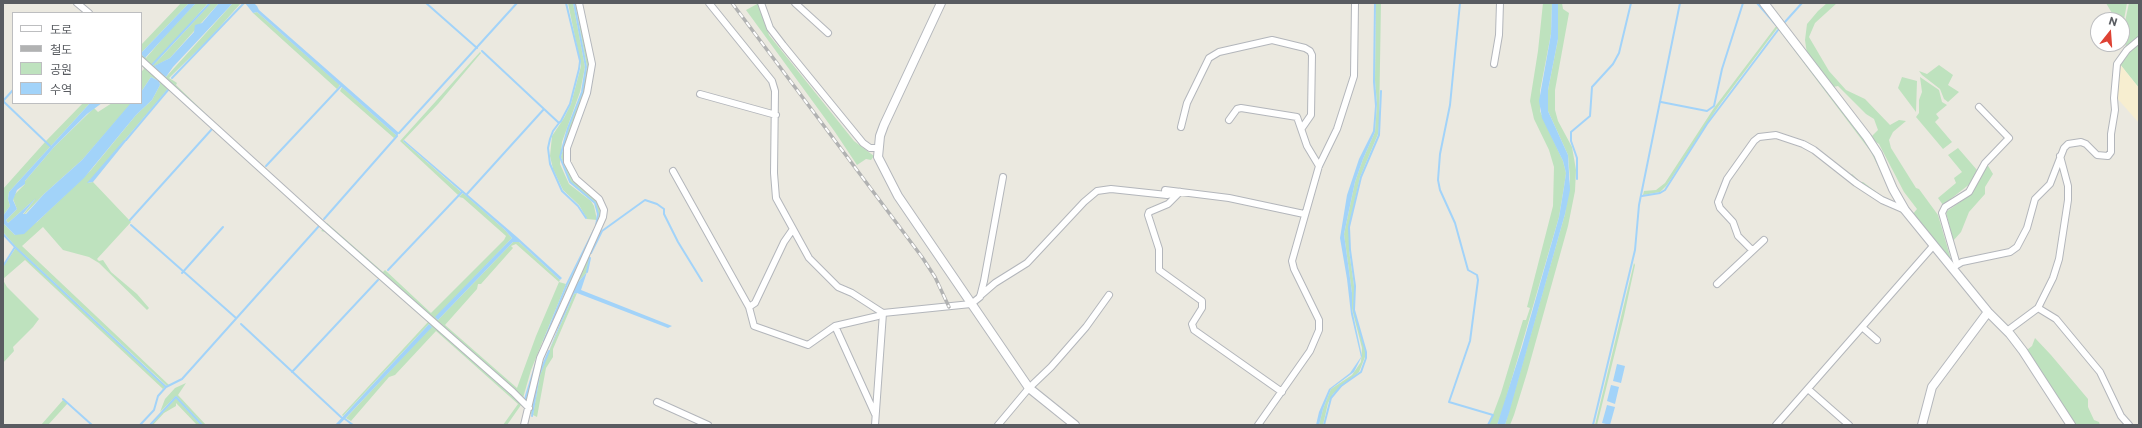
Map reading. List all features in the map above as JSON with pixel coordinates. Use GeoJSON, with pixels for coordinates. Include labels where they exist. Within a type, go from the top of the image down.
{"type":"FeatureCollection","features":[{"type":"Feature","properties":{"kind":"street"},"geometry":{"type":"LineString","coordinates":[[78,3],[88,12]]}},
{"type":"Feature","properties":{"kind":"street"},"geometry":{"type":"LineString","coordinates":[[524,425],[540,358],[603,217],[604,210],[599,199],[576,179],[567,162],[567,148],[587,93],[591,68],[590,53],[579,3]]}},
{"type":"Feature","properties":{"kind":"street"},"geometry":{"type":"LineString","coordinates":[[709,3],[772,81],[775,91],[776,115],[774,173],[776,198],[809,258],[838,287],[852,293],[883,313]]}},
{"type":"Feature","properties":{"kind":"street"},"geometry":{"type":"LineString","coordinates":[[761,3],[770,28],[782,45],[863,144],[870,148],[878,148]]}},
{"type":"Feature","properties":{"kind":"street"},"geometry":{"type":"LineString","coordinates":[[795,3],[828,33]]}},
{"type":"Feature","properties":{"kind":"street"},"geometry":{"type":"LineString","coordinates":[[941,3],[884,125],[878,148],[878,157],[898,196],[1029,388],[1075,425]]}},
{"type":"Feature","properties":{"kind":"street"},"geometry":{"type":"LineString","coordinates":[[1258,425],[1314,344],[1319,330],[1317,315],[1294,269],[1292,261],[1304,214],[1317,180],[1319,166],[1337,129],[1354,76],[1355,3]]}},
{"type":"Feature","properties":{"kind":"street"},"geometry":{"type":"LineString","coordinates":[[1494,64],[1500,3]]}},
{"type":"Feature","properties":{"kind":"street"},"geometry":{"type":"LineString","coordinates":[[1764,3],[1867,137],[1878,154],[1892,189],[1905,210],[1934,246],[1955,267],[1988,312],[2007,331],[2023,351],[2071,425]]}},
{"type":"Feature","properties":{"kind":"street"},"geometry":{"type":"LineString","coordinates":[[1181,127],[1187,103],[1209,58],[1219,52],[1272,40],[1305,48],[1310,51],[1312,55],[1311,115],[1302,128]]}},
{"type":"Feature","properties":{"kind":"street"},"geometry":{"type":"LineString","coordinates":[[1955,267],[1962,262],[2010,252],[2017,247],[2027,228],[2035,199],[2050,184],[2060,156],[2068,144],[2081,142],[2086,144],[2097,155],[2108,156],[2111,152],[2111,134],[2115,110],[2114,98],[2117,64],[2127,50],[2139,40]]}},
{"type":"Feature","properties":{"kind":"street"},"geometry":{"type":"LineString","coordinates":[[142,61],[324,226],[513,392],[528,408]]}},
{"type":"Feature","properties":{"kind":"street"},"geometry":{"type":"LineString","coordinates":[[700,94],[776,115]]}},
{"type":"Feature","properties":{"kind":"street"},"geometry":{"type":"LineString","coordinates":[[1955,267],[1942,213],[1946,207],[1969,192],[1985,163],[2009,138],[1979,107]]}},
{"type":"Feature","properties":{"kind":"street"},"geometry":{"type":"LineString","coordinates":[[1228,120],[1237,108],[1297,117],[1308,146],[1319,166]]}},
{"type":"Feature","properties":{"kind":"street"},"geometry":{"type":"LineString","coordinates":[[1752,250],[1738,236],[1733,222],[1720,208],[1718,202],[1727,179],[1754,141],[1759,137],[1776,135],[1803,144],[1814,150],[1862,187],[1882,200],[1905,210]]}},
{"type":"Feature","properties":{"kind":"street"},"geometry":{"type":"LineString","coordinates":[[2007,331],[2038,308],[2053,278],[2063,243],[2068,200],[2068,186],[2060,156]]}},
{"type":"Feature","properties":{"kind":"street"},"geometry":{"type":"LineString","coordinates":[[673,171],[749,307],[754,326],[802,344],[812,343],[825,331],[835,326],[878,316],[883,313],[971,304],[996,283],[1027,263],[1084,202],[1097,191],[1111,189],[1167,195],[1180,192]]}},
{"type":"Feature","properties":{"kind":"street"},"geometry":{"type":"LineString","coordinates":[[980,297],[1003,177]]}},
{"type":"Feature","properties":{"kind":"street"},"geometry":{"type":"LineString","coordinates":[[1166,190],[1229,198],[1304,214]]}},
{"type":"Feature","properties":{"kind":"street"},"geometry":{"type":"LineString","coordinates":[[1180,192],[1168,204],[1149,212],[1148,215],[1159,249],[1159,270],[1202,301],[1202,308],[1192,324],[1194,330],[1282,392]]}},
{"type":"Feature","properties":{"kind":"street"},"geometry":{"type":"LineString","coordinates":[[749,307],[755,303],[784,242],[793,229]]}},
{"type":"Feature","properties":{"kind":"street"},"geometry":{"type":"LineString","coordinates":[[1717,284],[1764,240]]}},
{"type":"Feature","properties":{"kind":"street"},"geometry":{"type":"LineString","coordinates":[[1776,425],[1934,246]]}},
{"type":"Feature","properties":{"kind":"street"},"geometry":{"type":"LineString","coordinates":[[998,425],[1029,388],[1051,367],[1086,327],[1109,295]]}},
{"type":"Feature","properties":{"kind":"street"},"geometry":{"type":"LineString","coordinates":[[2038,308],[2056,319],[2100,372],[2121,416],[2129,425]]}},
{"type":"Feature","properties":{"kind":"street"},"geometry":{"type":"LineString","coordinates":[[1922,425],[1932,387],[1988,312]]}},
{"type":"Feature","properties":{"kind":"street"},"geometry":{"type":"LineString","coordinates":[[875,425],[883,313]]}},
{"type":"Feature","properties":{"kind":"street"},"geometry":{"type":"LineString","coordinates":[[835,326],[876,415]]}},
{"type":"Feature","properties":{"kind":"street"},"geometry":{"type":"LineString","coordinates":[[1862,327],[1877,340]]}},
{"type":"Feature","properties":{"kind":"street"},"geometry":{"type":"LineString","coordinates":[[1808,389],[1849,425]]}},
{"type":"Feature","properties":{"kind":"street"},"geometry":{"type":"LineString","coordinates":[[657,402],[708,425]]}},
{"type":"Feature","properties":{"kind":"green space"},"geometry":{"type":"Polygon","coordinates":[[[181,3],[189,3],[142,52],[142,44],[181,3]]]}},
{"type":"Feature","properties":{"kind":"green space"},"geometry":{"type":"Polygon","coordinates":[[[196,3],[208,3],[153,66],[211,3],[219,3],[170,58],[155,66],[166,77],[233,3],[241,3],[210,38],[169,78],[177,83],[176,85],[235,142],[323,223],[142,58],[142,52],[146,58],[196,3]]]}},
{"type":"Feature","properties":{"kind":"green space"},"geometry":{"type":"Polygon","coordinates":[[[568,3],[573,3],[585,67],[580,92],[562,142],[560,164],[569,184],[591,201],[594,206],[597,220],[587,219],[579,205],[563,190],[553,169],[550,156],[552,136],[571,104],[581,66],[568,3]]]}},
{"type":"Feature","properties":{"kind":"green space"},"geometry":{"type":"Polygon","coordinates":[[[575,3],[577,3],[590,59],[589,76],[566,165],[572,179],[595,198],[600,207],[600,220],[573,279],[527,401],[525,401],[534,370],[568,284],[599,219],[595,203],[570,182],[561,157],[568,128],[582,93],[587,67],[575,3]]]}},
{"type":"Feature","properties":{"kind":"green space"},"geometry":{"type":"Polygon","coordinates":[[[759,3],[769,35],[854,141],[874,156],[871,160],[866,159],[857,165],[835,132],[746,10],[759,3]]]}},
{"type":"Feature","properties":{"kind":"green space"},"geometry":{"type":"Polygon","coordinates":[[[1376,3],[1381,3],[1378,134],[1360,177],[1349,227],[1349,250],[1354,286],[1354,310],[1366,352],[1359,372],[1333,394],[1328,403],[1323,425],[1319,425],[1323,409],[1331,389],[1352,375],[1361,362],[1362,348],[1352,309],[1352,293],[1344,234],[1355,182],[1375,132],[1377,104],[1375,80],[1376,3]]]}},
{"type":"Feature","properties":{"kind":"green space"},"geometry":{"type":"Polygon","coordinates":[[[1543,3],[1552,3],[1551,34],[1540,91],[1540,111],[1563,161],[1566,173],[1559,217],[1503,409],[1497,425],[1489,425],[1501,393],[1523,320],[1526,320],[1530,308],[1527,307],[1553,206],[1554,167],[1549,150],[1534,119],[1530,101],[1538,51],[1543,3]]]}},
{"type":"Feature","properties":{"kind":"green space"},"geometry":{"type":"Polygon","coordinates":[[[1558,3],[1562,3],[1563,9],[1569,13],[1555,90],[1555,110],[1558,121],[1572,147],[1576,170],[1575,191],[1568,226],[1527,373],[1510,425],[1505,425],[1565,214],[1570,179],[1568,155],[1548,111],[1548,90],[1558,39],[1558,3]]]}},
{"type":"Feature","properties":{"kind":"green space"},"geometry":{"type":"Polygon","coordinates":[[[1758,3],[1761,3],[1779,26],[1718,107],[1667,185],[1660,192],[1643,195],[1644,191],[1656,190],[1665,183],[1714,108],[1777,25],[1758,3]]]}},
{"type":"Feature","properties":{"kind":"green space"},"geometry":{"type":"Polygon","coordinates":[[[1827,3],[1837,3],[1815,23],[1809,37],[1829,71],[1846,90],[1865,99],[1890,125],[1899,120],[1906,121],[1893,132],[1889,140],[1891,148],[1916,188],[1919,189],[1938,215],[1952,263],[1912,215],[1917,209],[1904,192],[1879,144],[1870,138],[1878,130],[1874,119],[1866,114],[1838,86],[1833,87],[1807,54],[1805,40],[1807,24],[1827,3]]]}},
{"type":"Feature","properties":{"kind":"green space"},"geometry":{"type":"Polygon","coordinates":[[[2106,3],[2127,3],[2125,12],[2111,12],[2106,3]]]}},
{"type":"Feature","properties":{"kind":"green space"},"geometry":{"type":"Polygon","coordinates":[[[2129,3],[2139,3],[2139,37],[2130,45],[2130,12],[2127,12],[2129,3]]]}},
{"type":"Feature","properties":{"kind":"green space"},"geometry":{"type":"Polygon","coordinates":[[[257,12],[340,85],[337,89],[253,13],[257,12]]]}},
{"type":"Feature","properties":{"kind":"green space"},"geometry":{"type":"Polygon","coordinates":[[[1781,29],[1870,146],[1898,202],[1896,205],[1870,191],[1851,175],[1852,174],[1860,182],[1863,182],[1887,200],[1896,203],[1871,152],[1779,30],[1781,29]]]}},
{"type":"Feature","properties":{"kind":"green space"},"geometry":{"type":"Polygon","coordinates":[[[2139,43],[2139,88],[2119,63],[2122,57],[2130,52],[2139,43]]]}},
{"type":"Feature","properties":{"kind":"green space"},"geometry":{"type":"Polygon","coordinates":[[[480,52],[481,53],[438,104],[403,141],[461,192],[458,195],[400,141],[480,52]]]}},
{"type":"Feature","properties":{"kind":"green space"},"geometry":{"type":"Polygon","coordinates":[[[142,63],[321,226],[320,227],[168,89],[88,183],[93,182],[131,222],[97,259],[99,261],[103,260],[111,272],[137,294],[149,308],[147,310],[99,263],[89,257],[63,250],[43,227],[22,246],[169,385],[167,386],[16,247],[3,232],[3,223],[15,235],[37,222],[91,170],[136,115],[152,100],[160,85],[159,81],[151,77],[142,90],[142,71],[144,69],[142,63]]]}},
{"type":"Feature","properties":{"kind":"green space"},"geometry":{"type":"Polygon","coordinates":[[[1939,65],[1953,75],[1948,85],[1959,92],[1948,102],[1944,99],[1940,89],[1919,71],[1927,74],[1939,65]]]}},
{"type":"Feature","properties":{"kind":"green space"},"geometry":{"type":"Polygon","coordinates":[[[1902,77],[1917,81],[1916,112],[1898,88],[1902,77]]]}},
{"type":"Feature","properties":{"kind":"green space"},"geometry":{"type":"Polygon","coordinates":[[[1920,77],[1939,90],[1942,102],[1947,105],[1936,114],[1939,118],[1935,122],[1952,142],[1943,149],[1916,117],[1919,113],[1919,100],[1922,92],[1920,77]]]}},
{"type":"Feature","properties":{"kind":"green space"},"geometry":{"type":"Polygon","coordinates":[[[342,87],[397,136],[394,138],[340,91],[342,87]]]}},
{"type":"Feature","properties":{"kind":"green space"},"geometry":{"type":"Polygon","coordinates":[[[82,104],[89,104],[9,192],[8,199],[10,206],[3,216],[3,189],[45,142],[82,104]]]}},
{"type":"Feature","properties":{"kind":"green space"},"geometry":{"type":"Polygon","coordinates":[[[110,104],[131,104],[82,160],[44,194],[25,214],[23,215],[35,199],[8,223],[6,220],[17,209],[13,199],[15,194],[25,184],[25,181],[54,147],[94,108],[98,112],[110,104]]]}},
{"type":"Feature","properties":{"kind":"green space"},"geometry":{"type":"Polygon","coordinates":[[[1958,148],[1977,170],[1971,183],[1943,205],[1938,198],[1956,183],[1954,178],[1962,172],[1948,155],[1958,148]]]}},
{"type":"Feature","properties":{"kind":"green space"},"geometry":{"type":"Polygon","coordinates":[[[1987,164],[1993,174],[1985,187],[1985,194],[1969,212],[1961,232],[1953,241],[1946,212],[1970,195],[1987,164]]]}},
{"type":"Feature","properties":{"kind":"green space"},"geometry":{"type":"Polygon","coordinates":[[[463,193],[512,238],[436,317],[438,320],[513,242],[519,242],[560,280],[559,282],[566,284],[531,370],[523,398],[525,401],[326,225],[327,223],[383,272],[385,270],[431,313],[504,240],[506,236],[463,198],[459,197],[463,193]],[[516,244],[511,246],[513,248],[481,284],[478,284],[477,289],[445,325],[517,388],[536,336],[559,282],[516,244]]]}},
{"type":"Feature","properties":{"kind":"green space"},"geometry":{"type":"Polygon","coordinates":[[[324,228],[524,405],[521,405],[507,425],[503,425],[518,404],[436,331],[395,375],[389,377],[351,421],[346,418],[431,327],[429,324],[343,416],[342,415],[428,322],[325,232],[321,231],[324,228]]]}},
{"type":"Feature","properties":{"kind":"green space"},"geometry":{"type":"Polygon","coordinates":[[[15,249],[17,249],[165,387],[163,389],[25,260],[3,279],[3,267],[15,249]]]}},
{"type":"Feature","properties":{"kind":"green space"},"geometry":{"type":"Polygon","coordinates":[[[588,254],[590,256],[587,272],[574,287],[543,360],[538,376],[532,414],[529,413],[537,370],[588,254]]]}},
{"type":"Feature","properties":{"kind":"green space"},"geometry":{"type":"Polygon","coordinates":[[[1634,263],[1635,265],[1624,316],[1597,425],[1595,425],[1634,263]]]}},
{"type":"Feature","properties":{"kind":"green space"},"geometry":{"type":"Polygon","coordinates":[[[3,280],[7,287],[39,319],[13,347],[14,351],[3,363],[3,280]]]}},
{"type":"Feature","properties":{"kind":"green space"},"geometry":{"type":"Polygon","coordinates":[[[577,293],[553,349],[553,357],[546,368],[537,417],[533,415],[540,375],[574,294],[577,293]]]}},
{"type":"Feature","properties":{"kind":"green space"},"geometry":{"type":"Polygon","coordinates":[[[2013,330],[2027,350],[2032,346],[2035,338],[2051,355],[2088,399],[2088,407],[2094,420],[2099,422],[2100,425],[2073,425],[2013,330]]]}},
{"type":"Feature","properties":{"kind":"green space"},"geometry":{"type":"Polygon","coordinates":[[[186,383],[178,395],[206,425],[203,425],[176,396],[160,412],[165,399],[175,388],[186,383]]]}},
{"type":"Feature","properties":{"kind":"green space"},"geometry":{"type":"Polygon","coordinates":[[[176,398],[201,425],[197,425],[176,403],[176,406],[164,413],[153,425],[151,425],[176,398]]]}},
{"type":"Feature","properties":{"kind":"green space"},"geometry":{"type":"Polygon","coordinates":[[[63,400],[68,403],[48,425],[41,425],[63,400]]]}},
{"type":"Feature","properties":{"kind":"sand"},"geometry":{"type":"Polygon","coordinates":[[[2119,63],[2139,88],[2139,123],[2116,97],[2119,63]]]}},
{"type":"Feature","properties":{"kind":"water"},"geometry":{"type":"Polygon","coordinates":[[[189,3],[196,3],[145,58],[142,55],[142,52],[189,3]]]}},
{"type":"Feature","properties":{"kind":"water"},"geometry":{"type":"Polygon","coordinates":[[[219,3],[233,3],[173,67],[166,77],[159,72],[154,66],[170,58],[194,32],[195,25],[202,23],[219,3]]]}},
{"type":"Feature","properties":{"kind":"water"},"geometry":{"type":"Polygon","coordinates":[[[245,3],[254,3],[259,10],[399,133],[397,136],[257,12],[253,13],[245,3]]]}},
{"type":"Feature","properties":{"kind":"water"},"geometry":{"type":"Polygon","coordinates":[[[1374,3],[1376,3],[1375,80],[1377,104],[1375,132],[1355,182],[1344,234],[1352,293],[1352,309],[1362,356],[1354,372],[1331,389],[1323,409],[1319,425],[1316,425],[1319,412],[1329,389],[1350,373],[1361,357],[1351,314],[1340,238],[1347,195],[1359,159],[1373,131],[1375,106],[1373,82],[1374,3]]]}},
{"type":"Feature","properties":{"kind":"water"},"geometry":{"type":"Polygon","coordinates":[[[1552,3],[1558,3],[1558,39],[1548,90],[1548,111],[1568,155],[1570,190],[1565,214],[1509,413],[1505,425],[1497,425],[1522,347],[1559,217],[1566,173],[1563,161],[1542,118],[1539,101],[1551,34],[1552,3]]]}},
{"type":"Feature","properties":{"kind":"water"},"geometry":{"type":"Polygon","coordinates":[[[151,77],[159,81],[160,85],[152,100],[136,115],[84,178],[24,234],[15,235],[3,223],[3,216],[10,206],[8,199],[9,192],[89,104],[101,104],[87,114],[54,147],[25,181],[25,184],[17,190],[13,200],[17,209],[6,220],[8,223],[36,198],[23,214],[26,214],[44,194],[82,160],[130,104],[142,104],[142,90],[151,77]]]}},
{"type":"Feature","properties":{"kind":"water"},"geometry":{"type":"Polygon","coordinates":[[[124,140],[127,140],[93,182],[87,183],[124,140]]]}},
{"type":"Feature","properties":{"kind":"water"},"geometry":{"type":"Polygon","coordinates":[[[404,140],[517,237],[562,278],[560,280],[519,242],[513,242],[438,320],[435,317],[512,238],[505,230],[403,141],[404,140]]]}},
{"type":"Feature","properties":{"kind":"water"},"geometry":{"type":"Polygon","coordinates":[[[587,272],[581,290],[672,326],[668,328],[577,293],[574,294],[549,351],[574,287],[587,272]]]}},
{"type":"Feature","properties":{"kind":"water"},"geometry":{"type":"Polygon","coordinates":[[[429,324],[432,327],[339,425],[335,425],[429,324]]]}},
{"type":"Feature","properties":{"kind":"water"},"geometry":{"type":"Polygon","coordinates":[[[1617,364],[1625,366],[1621,383],[1613,381],[1617,364]]]}},
{"type":"Feature","properties":{"kind":"water"},"geometry":{"type":"Polygon","coordinates":[[[1611,385],[1619,387],[1615,404],[1607,401],[1611,385]]]}},
{"type":"Feature","properties":{"kind":"water"},"geometry":{"type":"Polygon","coordinates":[[[1607,405],[1615,407],[1610,425],[1602,423],[1607,405]]]}},
{"type":"Feature","properties":{"kind":"waterway"},"geometry":{"type":"LineString","coordinates":[[152,65],[210,3]]}},
{"type":"Feature","properties":{"kind":"waterway"},"geometry":{"type":"LineString","coordinates":[[172,78],[244,3]]}},
{"type":"Feature","properties":{"kind":"waterway"},"geometry":{"type":"LineString","coordinates":[[426,3],[477,48]]}},
{"type":"Feature","properties":{"kind":"waterway"},"geometry":{"type":"LineString","coordinates":[[399,133],[517,3]]}},
{"type":"Feature","properties":{"kind":"waterway"},"geometry":{"type":"LineString","coordinates":[[544,109],[559,123],[561,121],[570,104],[579,69],[580,61],[566,3]]}},
{"type":"Feature","properties":{"kind":"waterway"},"geometry":{"type":"LineString","coordinates":[[574,3],[586,67],[582,92],[568,128],[560,157],[570,182],[595,203],[598,214],[596,226]]}},
{"type":"Feature","properties":{"kind":"waterway"},"geometry":{"type":"LineString","coordinates":[[1460,3],[1450,105],[1440,154],[1438,180],[1440,190],[1455,223],[1468,270],[1477,275],[1478,280],[1470,341],[1449,402],[1493,415],[1488,425]]}},
{"type":"Feature","properties":{"kind":"waterway"},"geometry":{"type":"LineString","coordinates":[[1577,179],[1577,158],[1571,141],[1571,132],[1590,116],[1592,87],[1613,64],[1619,53],[1631,3]]}},
{"type":"Feature","properties":{"kind":"waterway"},"geometry":{"type":"LineString","coordinates":[[1593,425],[1635,250],[1639,205],[1680,3]]}},
{"type":"Feature","properties":{"kind":"waterway"},"geometry":{"type":"LineString","coordinates":[[1661,102],[1707,111],[1714,106],[1722,69],[1743,3]]}},
{"type":"Feature","properties":{"kind":"waterway"},"geometry":{"type":"LineString","coordinates":[[1757,3],[1777,26]]}},
{"type":"Feature","properties":{"kind":"waterway"},"geometry":{"type":"LineString","coordinates":[[1784,23],[1802,3]]}},
{"type":"Feature","properties":{"kind":"waterway"},"geometry":{"type":"LineString","coordinates":[[1642,196],[1660,193],[1665,190],[1707,124],[1778,30]]}},
{"type":"Feature","properties":{"kind":"waterway"},"geometry":{"type":"LineString","coordinates":[[467,194],[544,109],[482,51]]}},
{"type":"Feature","properties":{"kind":"waterway"},"geometry":{"type":"LineString","coordinates":[[266,166],[341,86]]}},
{"type":"Feature","properties":{"kind":"waterway"},"geometry":{"type":"LineString","coordinates":[[126,140],[168,90]]}},
{"type":"Feature","properties":{"kind":"waterway"},"geometry":{"type":"LineString","coordinates":[[3,101],[12,91]]}},
{"type":"Feature","properties":{"kind":"waterway"},"geometry":{"type":"LineString","coordinates":[[1324,425],[1331,398],[1341,386],[1361,372],[1366,358],[1366,352],[1354,310],[1355,286],[1350,250],[1349,227],[1361,177],[1379,135],[1381,91]]}},
{"type":"Feature","properties":{"kind":"waterway"},"geometry":{"type":"LineString","coordinates":[[3,101],[50,146]]}},
{"type":"Feature","properties":{"kind":"waterway"},"geometry":{"type":"LineString","coordinates":[[559,123],[553,131],[548,148],[550,164],[562,191],[578,206],[586,218]]}},
{"type":"Feature","properties":{"kind":"waterway"},"geometry":{"type":"LineString","coordinates":[[130,220],[212,129]]}},
{"type":"Feature","properties":{"kind":"waterway"},"geometry":{"type":"LineString","coordinates":[[324,219],[397,136]]}},
{"type":"Feature","properties":{"kind":"waterway"},"geometry":{"type":"LineString","coordinates":[[388,270],[462,192]]}},
{"type":"Feature","properties":{"kind":"waterway"},"geometry":{"type":"LineString","coordinates":[[591,253],[602,231],[645,200],[657,204],[664,209],[664,214],[678,242],[702,281]]}},
{"type":"Feature","properties":{"kind":"waterway"},"geometry":{"type":"LineString","coordinates":[[131,225],[236,318]]}},
{"type":"Feature","properties":{"kind":"waterway"},"geometry":{"type":"LineString","coordinates":[[166,387],[182,379],[319,226]]}},
{"type":"Feature","properties":{"kind":"waterway"},"geometry":{"type":"LineString","coordinates":[[182,273],[223,227]]}},
{"type":"Feature","properties":{"kind":"waterway"},"geometry":{"type":"LineString","coordinates":[[544,341],[567,284],[594,230]]}},
{"type":"Feature","properties":{"kind":"waterway"},"geometry":{"type":"LineString","coordinates":[[3,234],[15,247],[3,266]]}},
{"type":"Feature","properties":{"kind":"waterway"},"geometry":{"type":"LineString","coordinates":[[15,247],[166,387],[158,396],[154,410],[140,425]]}},
{"type":"Feature","properties":{"kind":"waterway"},"geometry":{"type":"LineString","coordinates":[[587,272],[590,258]]}},
{"type":"Feature","properties":{"kind":"waterway"},"geometry":{"type":"LineString","coordinates":[[292,372],[378,280]]}},
{"type":"Feature","properties":{"kind":"waterway"},"geometry":{"type":"LineString","coordinates":[[241,324],[342,418]]}},
{"type":"Feature","properties":{"kind":"waterway"},"geometry":{"type":"LineString","coordinates":[[532,416],[539,375],[549,351]]}},
{"type":"Feature","properties":{"kind":"waterway"},"geometry":{"type":"LineString","coordinates":[[525,399],[537,360]]}},
{"type":"Feature","properties":{"kind":"waterway"},"geometry":{"type":"LineString","coordinates":[[150,425],[176,397],[202,425]]}},
{"type":"Feature","properties":{"kind":"waterway"},"geometry":{"type":"LineString","coordinates":[[63,399],[92,425]]}},
{"type":"Feature","properties":{"kind":"waterway"},"geometry":{"type":"LineString","coordinates":[[345,419],[353,425]]}},
{"type":"Feature","properties":{"kind":"railway"},"geometry":{"type":"LineString","coordinates":[[732,3],[922,257],[935,277],[949,307]]}}]}
